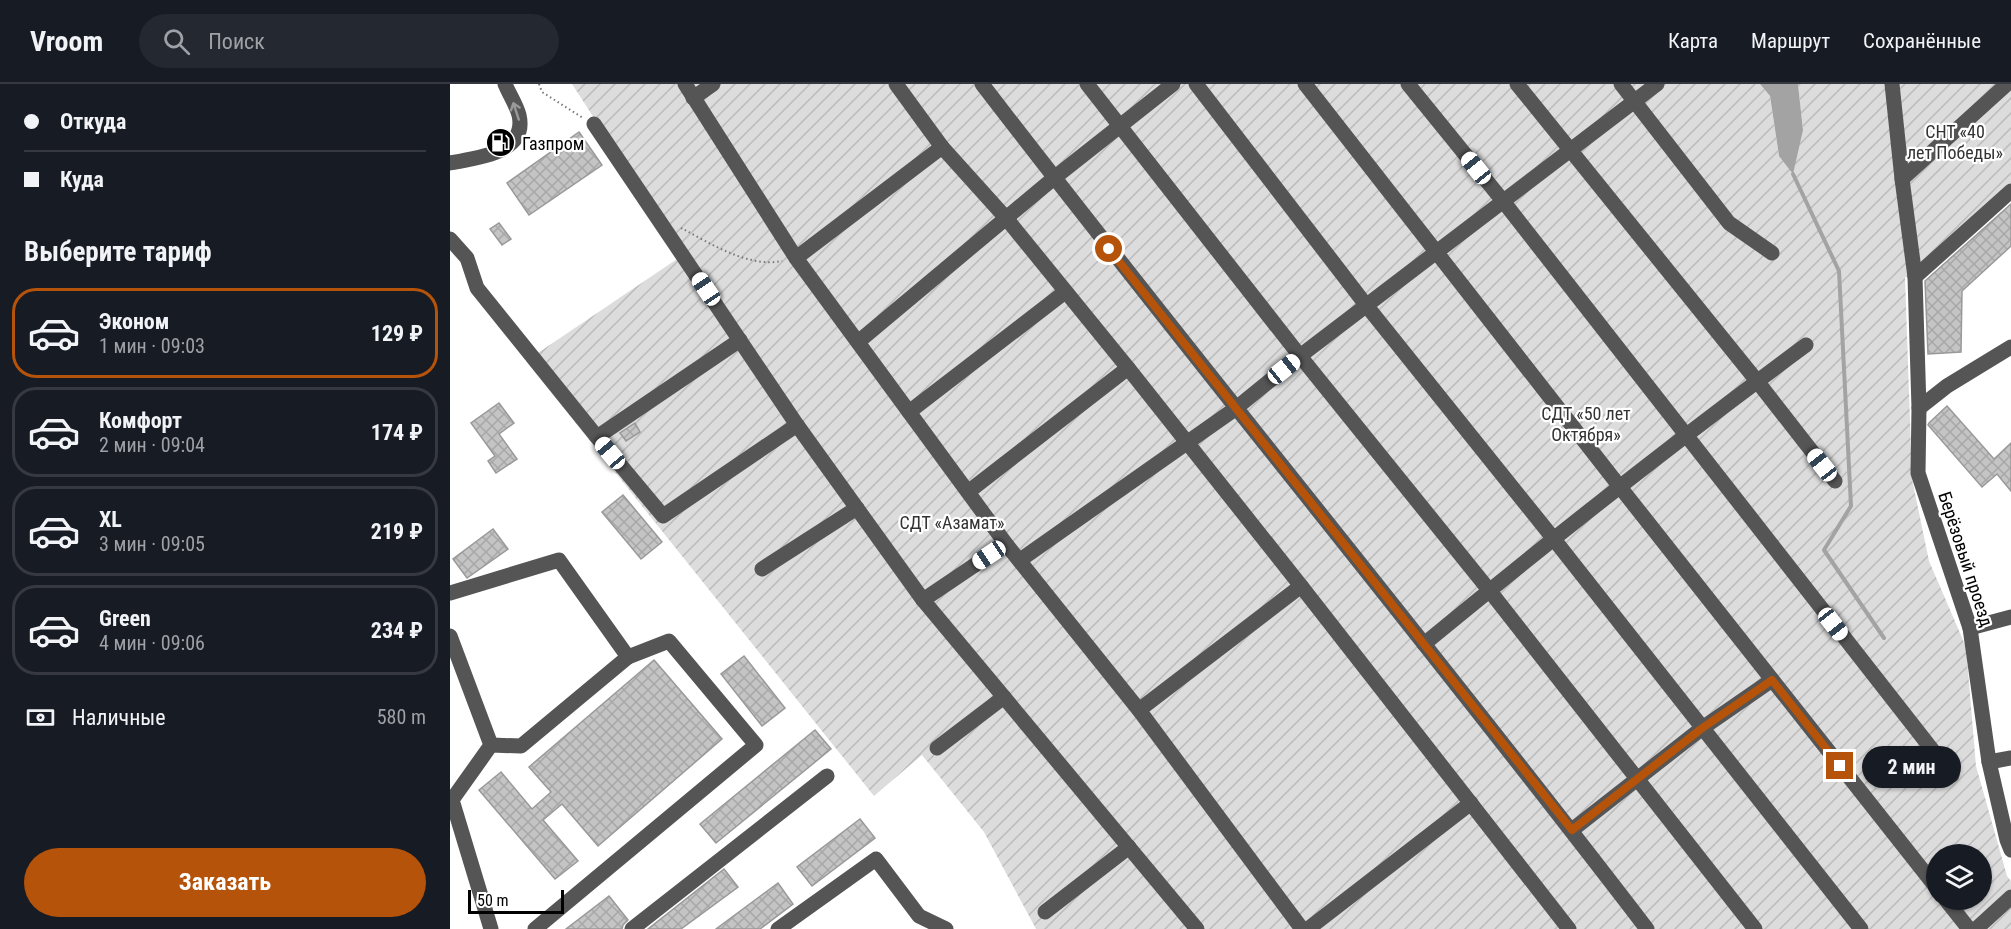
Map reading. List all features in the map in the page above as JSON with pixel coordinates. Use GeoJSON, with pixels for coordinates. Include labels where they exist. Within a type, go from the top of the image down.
{"type":"FeatureCollection","features":[{"type":"Feature","properties":{"kind":"street"},"geometry":{"type":"LineString","coordinates":[[450,163],[491,156],[508,146],[519,131],[519,115],[505,84]]}},
{"type":"Feature","properties":{"kind":"street"},"geometry":{"type":"LineString","coordinates":[[685,84],[796,258],[1006,544],[1138,710],[1302,929]]}},
{"type":"Feature","properties":{"kind":"street"},"geometry":{"type":"LineString","coordinates":[[693,98],[713,84]]}},
{"type":"Feature","properties":{"kind":"street"},"geometry":{"type":"LineString","coordinates":[[896,84],[942,147],[1006,219],[1128,368],[1569,929]]}},
{"type":"Feature","properties":{"kind":"street"},"geometry":{"type":"LineString","coordinates":[[981,84],[1235,409],[1572,830],[1647,929]]}},
{"type":"Feature","properties":{"kind":"street"},"geometry":{"type":"LineString","coordinates":[[1087,84],[1755,929]]}},
{"type":"Feature","properties":{"kind":"street"},"geometry":{"type":"LineString","coordinates":[[858,342],[1053,178],[1173,84]]}},
{"type":"Feature","properties":{"kind":"street"},"geometry":{"type":"LineString","coordinates":[[1196,84],[1366,305],[1553,538],[1860,929]]}},
{"type":"Feature","properties":{"kind":"street"},"geometry":{"type":"LineString","coordinates":[[1305,84],[1926,875]]}},
{"type":"Feature","properties":{"kind":"street"},"geometry":{"type":"LineString","coordinates":[[1408,84],[1503,201],[1952,775]]}},
{"type":"Feature","properties":{"kind":"street"},"geometry":{"type":"LineString","coordinates":[[1517,84],[1758,381],[1836,481]]}},
{"type":"Feature","properties":{"kind":"street"},"geometry":{"type":"LineString","coordinates":[[1621,84],[1729,223],[1772,253]]}},
{"type":"Feature","properties":{"kind":"street"},"geometry":{"type":"LineString","coordinates":[[1020,560],[1235,409],[1366,305],[1657,84]]}},
{"type":"Feature","properties":{"kind":"street","name":"Берёзовый проезд"},"geometry":{"type":"LineString","coordinates":[[1892,84],[1915,277],[1919,408],[1918,473],[1970,628],[1989,762],[2011,850]]}},
{"type":"Feature","properties":{"kind":"street"},"geometry":{"type":"LineString","coordinates":[[1902,179],[2007,84]]}},
{"type":"Feature","properties":{"kind":"street"},"geometry":{"type":"LineString","coordinates":[[594,124],[797,425],[923,600],[1197,929]]}},
{"type":"Feature","properties":{"kind":"street"},"geometry":{"type":"LineString","coordinates":[[796,258],[942,147]]}},
{"type":"Feature","properties":{"kind":"street"},"geometry":{"type":"LineString","coordinates":[[1915,277],[2011,191]]}},
{"type":"Feature","properties":{"kind":"street"},"geometry":{"type":"LineString","coordinates":[[450,239],[467,258],[477,288],[663,516],[797,425]]}},
{"type":"Feature","properties":{"kind":"street"},"geometry":{"type":"LineString","coordinates":[[909,412],[1065,292]]}},
{"type":"Feature","properties":{"kind":"street"},"geometry":{"type":"LineString","coordinates":[[597,437],[740,340]]}},
{"type":"Feature","properties":{"kind":"street"},"geometry":{"type":"LineString","coordinates":[[1425,644],[1553,538],[1685,435],[1806,345]]}},
{"type":"Feature","properties":{"kind":"street"},"geometry":{"type":"LineString","coordinates":[[1919,408],[1947,387],[2011,347]]}},
{"type":"Feature","properties":{"kind":"street"},"geometry":{"type":"LineString","coordinates":[[968,492],[1128,368]]}},
{"type":"Feature","properties":{"kind":"street"},"geometry":{"type":"LineString","coordinates":[[762,569],[857,508]]}},
{"type":"Feature","properties":{"kind":"street"},"geometry":{"type":"LineString","coordinates":[[923,600],[1006,544]]}},
{"type":"Feature","properties":{"kind":"street"},"geometry":{"type":"LineString","coordinates":[[450,593],[559,560],[628,657]]}},
{"type":"Feature","properties":{"kind":"street"},"geometry":{"type":"LineString","coordinates":[[1138,710],[1301,586]]}},
{"type":"Feature","properties":{"kind":"street"},"geometry":{"type":"LineString","coordinates":[[1970,628],[2011,617]]}},
{"type":"Feature","properties":{"kind":"street"},"geometry":{"type":"LineString","coordinates":[[450,636],[491,745]]}},
{"type":"Feature","properties":{"kind":"street"},"geometry":{"type":"LineString","coordinates":[[491,745],[520,746],[628,657],[669,641],[756,746],[535,929]]}},
{"type":"Feature","properties":{"kind":"street"},"geometry":{"type":"LineString","coordinates":[[1572,830],[1701,729],[1772,680]]}},
{"type":"Feature","properties":{"kind":"street"},"geometry":{"type":"LineString","coordinates":[[937,748],[1004,697]]}},
{"type":"Feature","properties":{"kind":"street"},"geometry":{"type":"LineString","coordinates":[[491,745],[452,800],[491,929]]}},
{"type":"Feature","properties":{"kind":"street"},"geometry":{"type":"LineString","coordinates":[[1989,762],[2011,758]]}},
{"type":"Feature","properties":{"kind":"street"},"geometry":{"type":"LineString","coordinates":[[633,929],[827,776]]}},
{"type":"Feature","properties":{"kind":"street"},"geometry":{"type":"LineString","coordinates":[[1308,929],[1471,803]]}},
{"type":"Feature","properties":{"kind":"street"},"geometry":{"type":"LineString","coordinates":[[1045,912],[1129,847]]}},
{"type":"Feature","properties":{"kind":"street"},"geometry":{"type":"LineString","coordinates":[[778,929],[876,859],[919,916],[946,929]]}},
{"type":"Feature","properties":{"kind":"street"},"geometry":{"type":"LineString","coordinates":[[1976,929],[2011,897]]}},
{"type":"Feature","properties":{"kind":"street"},"geometry":{"type":"LineString","coordinates":[[1954,910],[1969,929]]}},
{"type":"Feature","properties":{"kind":"path"},"geometry":{"type":"LineString","coordinates":[[539,84],[542,92],[594,124]]}},
{"type":"Feature","properties":{"kind":"path"},"geometry":{"type":"LineString","coordinates":[[678,227],[741,258],[775,262],[796,258]]}},
{"type":"Feature","properties":{"kind":"green space"},"geometry":{"type":"Polygon","coordinates":[[[572,84],[1760,84],[1770,96],[1779,156],[1803,130],[1798,84],[2011,84],[2011,198],[1923,276],[1905,277],[1912,479],[1929,561],[1966,647],[1976,766],[2007,876],[2011,881],[2011,929],[1036,929],[984,832],[922,755],[874,796],[526,361],[683,255],[572,84]]]}},
{"type":"Feature","properties":{"kind":"shaded area"},"geometry":{"type":"Polygon","coordinates":[[[1760,84],[1798,84],[1803,130],[1793,174],[1779,156],[1770,96],[1760,84]]]}},
{"type":"Feature","properties":{"kind":"building"},"geometry":{"type":"Polygon","coordinates":[[[579,132],[602,165],[529,215],[507,183],[579,132]]]}},
{"type":"Feature","properties":{"kind":"building"},"geometry":{"type":"Polygon","coordinates":[[[2011,204],[2011,246],[1962,291],[1961,352],[1928,354],[1925,281],[2011,204]]]}},
{"type":"Feature","properties":{"kind":"building"},"geometry":{"type":"Polygon","coordinates":[[[499,223],[511,239],[502,245],[490,229],[499,223]]]}},
{"type":"Feature","properties":{"kind":"building"},"geometry":{"type":"Polygon","coordinates":[[[499,403],[514,423],[499,434],[517,459],[496,473],[488,461],[495,456],[471,423],[499,403]]]}},
{"type":"Feature","properties":{"kind":"building"},"geometry":{"type":"Polygon","coordinates":[[[1947,406],[1994,459],[2011,443],[2011,491],[1997,474],[1982,487],[1928,425],[1947,406]]]}},
{"type":"Feature","properties":{"kind":"building"},"geometry":{"type":"Polygon","coordinates":[[[635,423],[640,432],[626,441],[620,433],[635,423]]]}},
{"type":"Feature","properties":{"kind":"building"},"geometry":{"type":"Polygon","coordinates":[[[623,495],[662,542],[641,559],[602,512],[623,495]]]}},
{"type":"Feature","properties":{"kind":"building"},"geometry":{"type":"Polygon","coordinates":[[[493,529],[508,549],[467,578],[453,559],[493,529]]]}},
{"type":"Feature","properties":{"kind":"building"},"geometry":{"type":"Polygon","coordinates":[[[744,656],[785,708],[762,726],[721,674],[744,656]]]}},
{"type":"Feature","properties":{"kind":"building"},"geometry":{"type":"Polygon","coordinates":[[[654,660],[722,739],[598,846],[562,804],[543,820],[578,861],[555,879],[479,790],[501,772],[532,809],[551,792],[529,767],[654,660]]]}},
{"type":"Feature","properties":{"kind":"building"},"geometry":{"type":"Polygon","coordinates":[[[815,730],[831,749],[716,843],[700,824],[815,730]]]}},
{"type":"Feature","properties":{"kind":"building"},"geometry":{"type":"Polygon","coordinates":[[[860,819],[875,838],[812,886],[797,867],[860,819]]]}},
{"type":"Feature","properties":{"kind":"building"},"geometry":{"type":"Polygon","coordinates":[[[724,869],[738,887],[681,929],[648,929],[724,869]]]}},
{"type":"Feature","properties":{"kind":"building"},"geometry":{"type":"Polygon","coordinates":[[[778,883],[793,904],[760,929],[716,929],[778,883]]]}},
{"type":"Feature","properties":{"kind":"building"},"geometry":{"type":"Polygon","coordinates":[[[609,896],[628,920],[622,929],[566,929],[609,896]]]}},
{"type":"Feature","properties":{"kind":"waterway"},"geometry":{"type":"LineString","coordinates":[[1793,174],[1839,271],[1851,506],[1824,550],[1884,638]]}},
{"type":"Feature","properties":{"kind":"place","name":"Газпром"},"geometry":{"type":"Point","coordinates":[501,143]}},
{"type":"Feature","properties":{"kind":"route"},"geometry":{"type":"LineString","coordinates":[[1109,249],[1572,830],[1701,729],[1772,680],[1840,766]]}},
{"type":"Feature","properties":{"kind":"park label","name":"СНТ «40 лет Победы»"},"geometry":{"type":"Point","coordinates":[1955,141]}},
{"type":"Feature","properties":{"kind":"park label","name":"СДТ «50 лет Октября»"},"geometry":{"type":"Point","coordinates":[1586,423]}},
{"type":"Feature","properties":{"kind":"park label","name":"СДТ «Азамат»"},"geometry":{"type":"Point","coordinates":[952,522]}}]}
